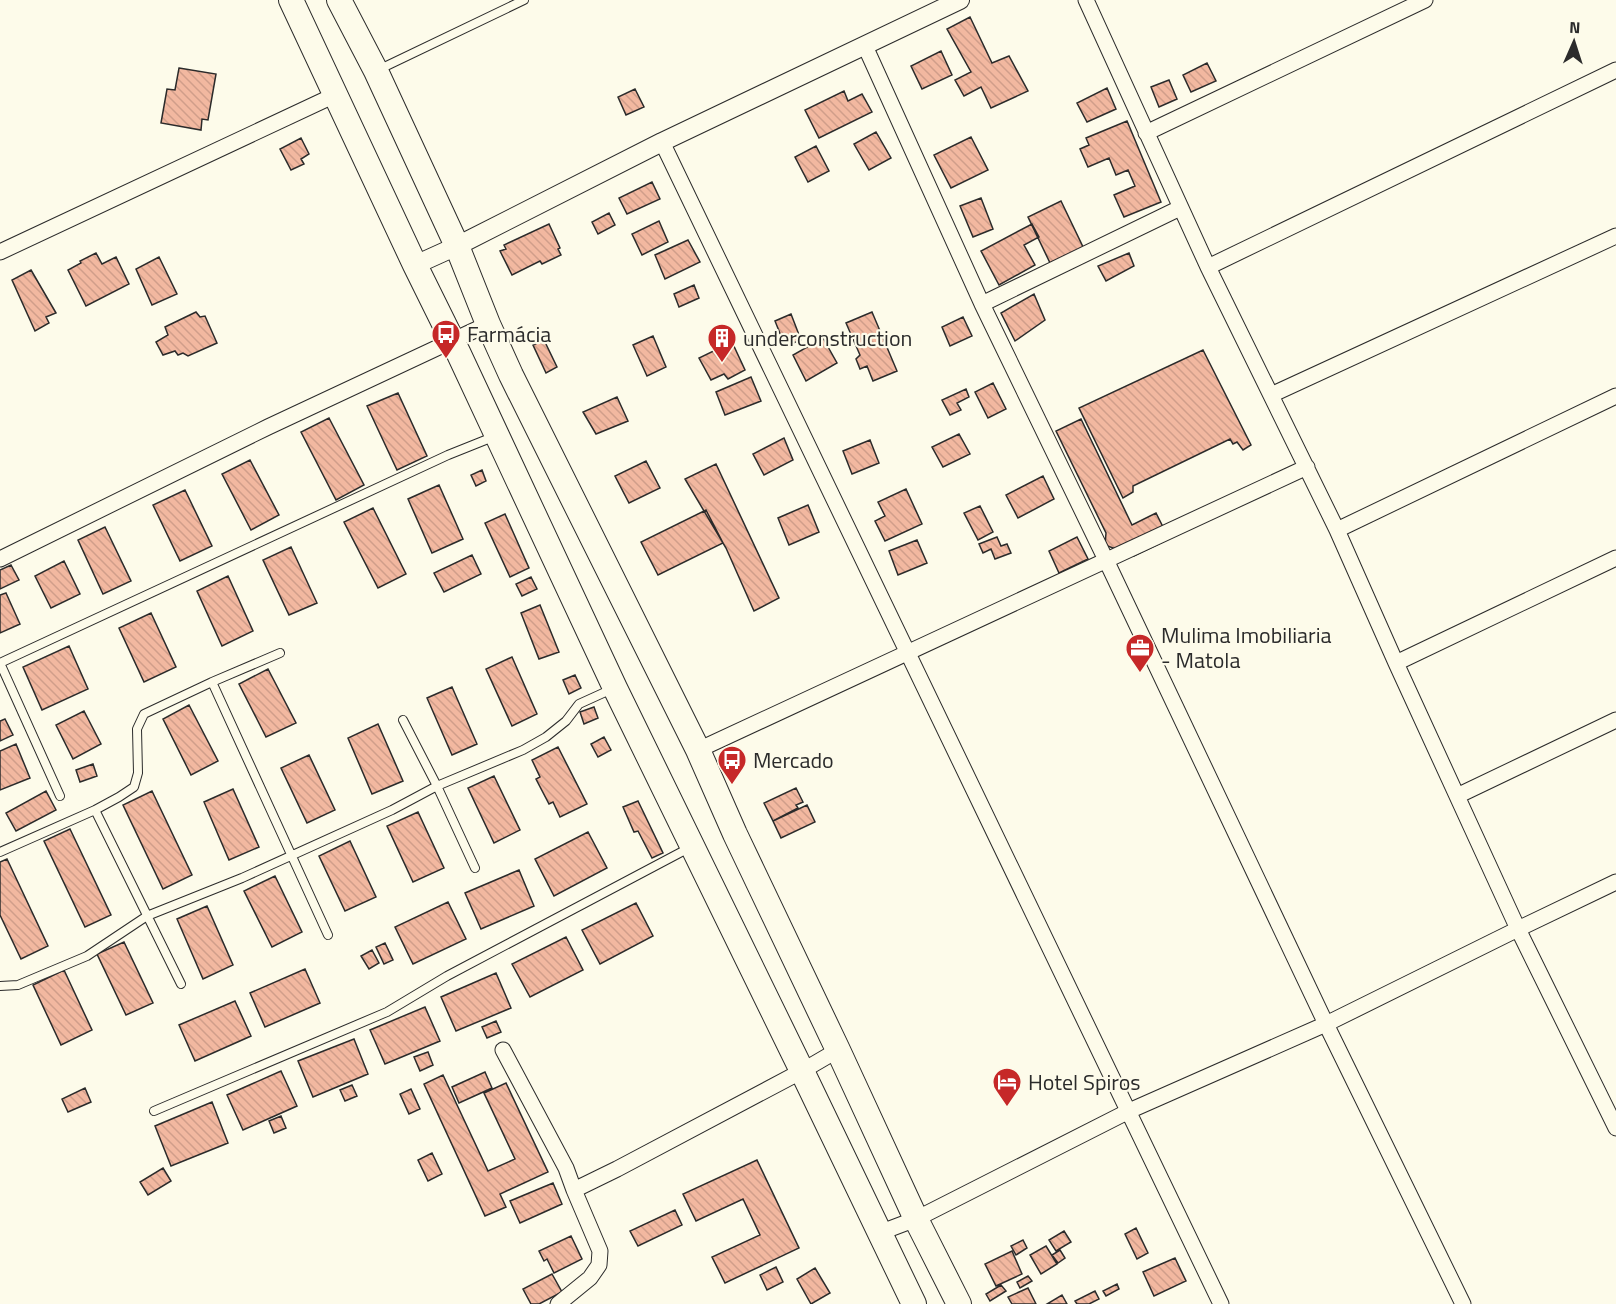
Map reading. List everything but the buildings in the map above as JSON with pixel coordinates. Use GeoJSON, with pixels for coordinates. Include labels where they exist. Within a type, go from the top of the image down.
{"type":"FeatureCollection","features":[{"type":"Feature","properties":{"kind":"highway"},"geometry":{"type":"LineString","coordinates":[[291,0],[615,688],[914,1304]]}},
{"type":"Feature","properties":{"kind":"highway"},"geometry":{"type":"LineString","coordinates":[[339,0],[376,71],[457,246],[516,386],[698,750],[735,834],[916,1218],[959,1304]]}},
{"type":"Feature","properties":{"kind":"street"},"geometry":{"type":"LineString","coordinates":[[415,265],[663,142],[960,0]]}},
{"type":"Feature","properties":{"kind":"street"},"geometry":{"type":"LineString","coordinates":[[1086,0],[1180,208],[1337,530],[1395,663],[1518,929],[1616,1128]]}},
{"type":"Feature","properties":{"kind":"street"},"geometry":{"type":"LineString","coordinates":[[1146,133],[1425,0]]}},
{"type":"Feature","properties":{"kind":"street"},"geometry":{"type":"LineString","coordinates":[[865,46],[982,304],[1326,1024],[1463,1304]]}},
{"type":"Feature","properties":{"kind":"street"},"geometry":{"type":"LineString","coordinates":[[1208,267],[1616,70]]}},
{"type":"Feature","properties":{"kind":"street"},"geometry":{"type":"LineString","coordinates":[[0,252],[335,95]]}},
{"type":"Feature","properties":{"kind":"street"},"geometry":{"type":"LineString","coordinates":[[663,142],[1221,1304]]}},
{"type":"Feature","properties":{"kind":"street"},"geometry":{"type":"LineString","coordinates":[[982,304],[1180,208]]}},
{"type":"Feature","properties":{"kind":"street"},"geometry":{"type":"LineString","coordinates":[[1271,395],[1616,236]]}},
{"type":"Feature","properties":{"kind":"street"},"geometry":{"type":"LineString","coordinates":[[0,559],[268,427],[488,324]]}},
{"type":"Feature","properties":{"kind":"street"},"geometry":{"type":"LineString","coordinates":[[1337,530],[1616,396]]}},
{"type":"Feature","properties":{"kind":"street"},"geometry":{"type":"LineString","coordinates":[[698,750],[1307,467]]}},
{"type":"Feature","properties":{"kind":"street"},"geometry":{"type":"LineString","coordinates":[[1395,663],[1616,558]]}},
{"type":"Feature","properties":{"kind":"street"},"geometry":{"type":"LineString","coordinates":[[1457,796],[1616,720]]}},
{"type":"Feature","properties":{"kind":"street"},"geometry":{"type":"LineString","coordinates":[[879,1233],[916,1218],[1129,1111],[1326,1024],[1616,882]]}},
{"type":"Feature","properties":{"kind":"street"},"geometry":{"type":"LineString","coordinates":[[503,1050],[566,1168],[600,1251],[599,1265],[590,1278],[558,1304]]}},
{"type":"Feature","properties":{"kind":"street"},"geometry":{"type":"LineString","coordinates":[[574,1190],[838,1050]]}},
{"type":"Feature","properties":{"kind":"lane"},"geometry":{"type":"LineString","coordinates":[[376,71],[524,0]]}},
{"type":"Feature","properties":{"kind":"lane"},"geometry":{"type":"LineString","coordinates":[[60,795],[0,663],[448,455],[497,435]]}},
{"type":"Feature","properties":{"kind":"lane"},"geometry":{"type":"LineString","coordinates":[[0,852],[95,810],[134,787],[138,773],[137,729],[144,714],[280,653]]}},
{"type":"Feature","properties":{"kind":"lane"},"geometry":{"type":"LineString","coordinates":[[212,682],[328,935]]}},
{"type":"Feature","properties":{"kind":"lane"},"geometry":{"type":"LineString","coordinates":[[0,986],[18,985],[87,956],[147,916],[242,878],[392,810],[437,786],[522,750],[546,737],[566,721],[579,704],[615,688]]}},
{"type":"Feature","properties":{"kind":"lane"},"geometry":{"type":"LineString","coordinates":[[403,720],[475,868]]}},
{"type":"Feature","properties":{"kind":"lane"},"geometry":{"type":"LineString","coordinates":[[95,810],[181,984]]}},
{"type":"Feature","properties":{"kind":"lane"},"geometry":{"type":"LineString","coordinates":[[154,1111],[387,1012],[447,976],[693,846]]}},
{"type":"Feature","properties":{"kind":"place","name":"Farmácia"},"geometry":{"type":"Point","coordinates":[446,360]}},
{"type":"Feature","properties":{"kind":"place","name":"underconstruction"},"geometry":{"type":"Point","coordinates":[722,364]}},
{"type":"Feature","properties":{"kind":"place","name":"Mulima Imobiliaria - Matola"},"geometry":{"type":"Point","coordinates":[1140,674]}},
{"type":"Feature","properties":{"kind":"place","name":"Mercado"},"geometry":{"type":"Point","coordinates":[732,786]}},
{"type":"Feature","properties":{"kind":"place","name":"Hotel Spiros"},"geometry":{"type":"Point","coordinates":[1007,1108]}}]}
